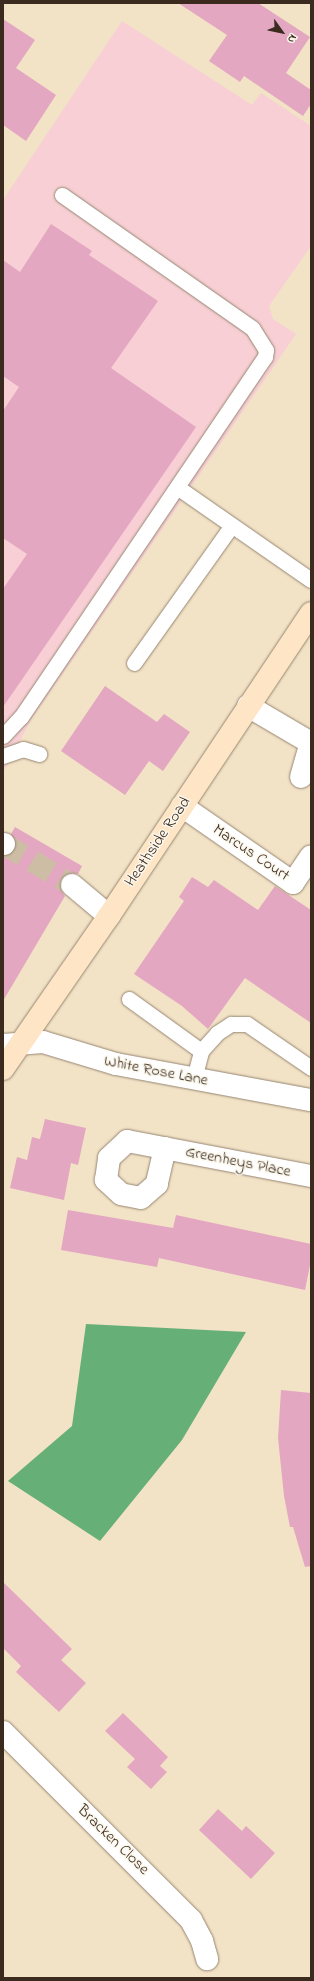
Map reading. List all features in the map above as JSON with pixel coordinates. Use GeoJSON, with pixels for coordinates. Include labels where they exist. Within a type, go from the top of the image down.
{"type":"FeatureCollection","features":[{"type":"Feature","properties":{"kind":"street","name":"Heathside Road"},"geometry":{"type":"LineString","coordinates":[[3,1069],[12,1044],[109,916],[311,613]]}},
{"type":"Feature","properties":{"kind":"street"},"geometry":{"type":"LineString","coordinates":[[248,706],[311,743],[301,778]]}},
{"type":"Feature","properties":{"kind":"street","name":"Marcus Court"},"geometry":{"type":"LineString","coordinates":[[182,806],[293,882],[311,856]]}},
{"type":"Feature","properties":{"kind":"street"},"geometry":{"type":"LineString","coordinates":[[72,885],[109,916]]}},
{"type":"Feature","properties":{"kind":"street","name":"White Rose Lane"},"geometry":{"type":"LineString","coordinates":[[12,1044],[43,1042],[116,1064],[311,1100]]}},
{"type":"Feature","properties":{"kind":"street","name":"Greenheys Place"},"geometry":{"type":"LineString","coordinates":[[165,1148],[311,1176]]}},
{"type":"Feature","properties":{"kind":"street","name":"Bracken Close"},"geometry":{"type":"LineString","coordinates":[[3,1732],[191,1920],[202,1941],[207,1959]]}},
{"type":"Feature","properties":{"kind":"lane"},"geometry":{"type":"LineString","coordinates":[[3,736],[20,717],[261,366],[266,354],[252,328],[62,195]]}},
{"type":"Feature","properties":{"kind":"lane"},"geometry":{"type":"LineString","coordinates":[[177,487],[311,580]]}},
{"type":"Feature","properties":{"kind":"lane"},"geometry":{"type":"LineString","coordinates":[[134,663],[232,525]]}},
{"type":"Feature","properties":{"kind":"lane"},"geometry":{"type":"LineString","coordinates":[[3,745],[3,756],[23,749],[39,754]]}},
{"type":"Feature","properties":{"kind":"lane"},"geometry":{"type":"LineString","coordinates":[[129,999],[201,1051]]}},
{"type":"Feature","properties":{"kind":"lane"},"geometry":{"type":"LineString","coordinates":[[194,1078],[201,1051],[217,1033],[231,1024],[247,1024],[311,1068]]}},
{"type":"Feature","properties":{"kind":"shaded area"},"geometry":{"type":"Polygon","coordinates":[[[122,21],[252,105],[261,93],[311,126],[311,246],[269,306],[273,319],[296,334],[31,720],[3,773],[3,200],[122,21]]]}},
{"type":"Feature","properties":{"kind":"green space"},"geometry":{"type":"Polygon","coordinates":[[[86,1324],[246,1332],[182,1440],[100,1541],[8,1481],[72,1426],[86,1324]]]}},
{"type":"Feature","properties":{"kind":"building"},"geometry":{"type":"Polygon","coordinates":[[[178,3],[258,3],[310,37],[286,73],[311,90],[311,104],[303,116],[244,76],[240,82],[209,61],[227,35],[178,3]]]}},
{"type":"Feature","properties":{"kind":"building"},"geometry":{"type":"Polygon","coordinates":[[[3,19],[35,40],[16,68],[56,95],[26,141],[3,125],[3,19]]]}},
{"type":"Feature","properties":{"kind":"building"},"geometry":{"type":"Polygon","coordinates":[[[51,224],[92,251],[89,255],[158,301],[111,368],[196,427],[3,707],[3,589],[27,554],[3,538],[3,411],[19,387],[3,376],[3,260],[20,272],[51,224]]]}},
{"type":"Feature","properties":{"kind":"building"},"geometry":{"type":"Polygon","coordinates":[[[105,686],[157,722],[164,714],[190,732],[163,771],[149,761],[125,795],[61,751],[105,686]]]}},
{"type":"Feature","properties":{"kind":"building"},"geometry":{"type":"Polygon","coordinates":[[[15,827],[82,866],[78,874],[68,873],[62,877],[60,889],[65,896],[3,1001],[3,856],[15,850],[16,844],[11,834],[15,827]]]}},
{"type":"Feature","properties":{"kind":"building"},"geometry":{"type":"Polygon","coordinates":[[[192,877],[208,887],[214,880],[258,910],[275,886],[311,910],[311,1023],[245,978],[208,1029],[182,1006],[134,974],[184,901],[179,897],[192,877]]]}},
{"type":"Feature","properties":{"kind":"building"},"geometry":{"type":"Polygon","coordinates":[[[45,1119],[86,1128],[78,1165],[71,1163],[64,1200],[10,1188],[17,1157],[27,1160],[32,1137],[40,1139],[45,1119]]]}},
{"type":"Feature","properties":{"kind":"building"},"geometry":{"type":"Polygon","coordinates":[[[68,1210],[173,1228],[176,1215],[311,1244],[311,1260],[305,1290],[159,1258],[157,1267],[61,1250],[68,1210]]]}},
{"type":"Feature","properties":{"kind":"building"},"geometry":{"type":"Polygon","coordinates":[[[281,1390],[311,1393],[311,1566],[305,1567],[293,1527],[290,1527],[284,1496],[278,1438],[281,1390]]]}},
{"type":"Feature","properties":{"kind":"building"},"geometry":{"type":"Polygon","coordinates":[[[3,1582],[72,1649],[61,1660],[86,1683],[59,1712],[16,1672],[21,1666],[3,1648],[3,1582]]]}},
{"type":"Feature","properties":{"kind":"building"},"geometry":{"type":"Polygon","coordinates":[[[123,1713],[168,1757],[160,1766],[167,1772],[151,1789],[127,1767],[135,1759],[105,1731],[123,1713]]]}},
{"type":"Feature","properties":{"kind":"building"},"geometry":{"type":"Polygon","coordinates":[[[218,1809],[242,1831],[246,1826],[275,1853],[251,1879],[199,1830],[218,1809]]]}},
{"type":"Feature","properties":{"kind":"tunnel"},"geometry":{"type":"LineString","coordinates":[[4,844],[72,885]]}}]}
